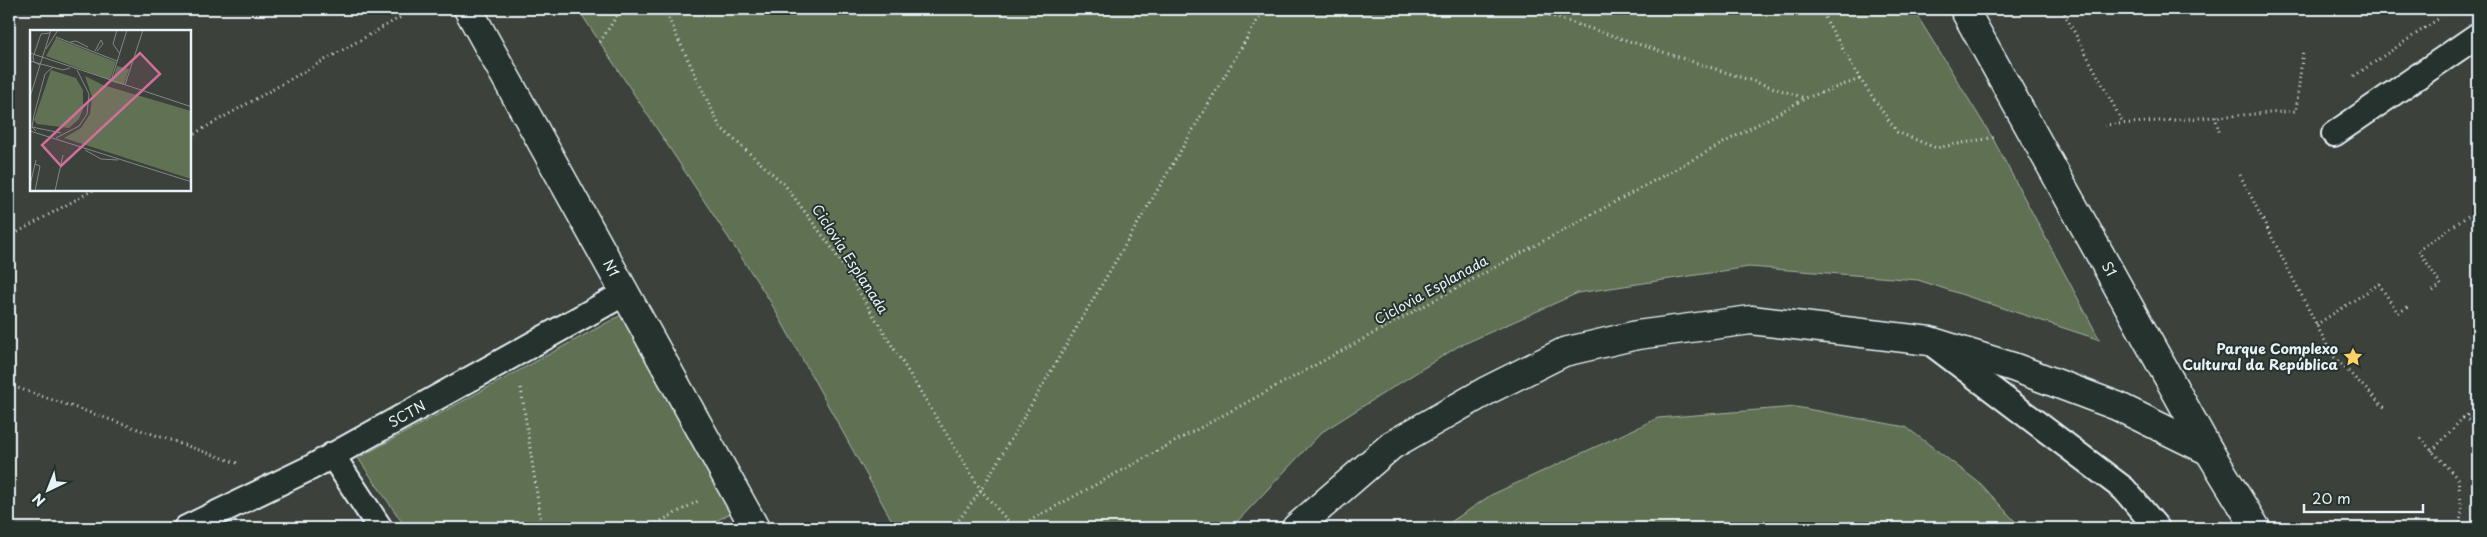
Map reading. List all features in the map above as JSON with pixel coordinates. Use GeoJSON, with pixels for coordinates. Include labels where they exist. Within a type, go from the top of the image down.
{"type":"FeatureCollection","features":[{"type":"Feature","properties":{"kind":"highway","name":"N1"},"geometry":{"type":"LineString","coordinates":[[468,9],[755,528]]}},
{"type":"Feature","properties":{"kind":"highway","name":"S1"},"geometry":{"type":"LineString","coordinates":[[1964,9],[2209,451],[2256,528]]}},
{"type":"Feature","properties":{"kind":"highway"},"geometry":{"type":"LineString","coordinates":[[1296,528],[1392,445],[1488,390],[1564,352],[1637,334],[1751,320],[1930,341],[2013,368],[2117,406],[2209,451]]}},
{"type":"Feature","properties":{"kind":"lane"},"geometry":{"type":"LineString","coordinates":[[2334,134],[2478,35]]}},
{"type":"Feature","properties":{"kind":"lane","name":"SCTN"},"geometry":{"type":"LineString","coordinates":[[186,528],[332,455],[625,292]]}},
{"type":"Feature","properties":{"kind":"lane"},"geometry":{"type":"LineString","coordinates":[[1930,341],[2124,489],[2157,528]]}},
{"type":"Feature","properties":{"kind":"lane"},"geometry":{"type":"LineString","coordinates":[[332,455],[380,528]]}},
{"type":"Feature","properties":{"kind":"path"},"geometry":{"type":"LineString","coordinates":[[600,42],[621,9]]}},
{"type":"Feature","properties":{"kind":"path","name":"Ciclovia Esplanada"},"geometry":{"type":"LineString","coordinates":[[664,9],[720,127],[784,184],[832,248],[981,490],[1015,528],[1806,98],[1860,79]]}},
{"type":"Feature","properties":{"kind":"path"},"geometry":{"type":"LineString","coordinates":[[953,528],[981,490],[1264,9]]}},
{"type":"Feature","properties":{"kind":"path"},"geometry":{"type":"LineString","coordinates":[[1530,9],[1806,98]]}},
{"type":"Feature","properties":{"kind":"path"},"geometry":{"type":"LineString","coordinates":[[1820,9],[1860,79],[1897,132],[1936,148],[1992,137],[2036,137]]}},
{"type":"Feature","properties":{"kind":"path"},"geometry":{"type":"LineString","coordinates":[[2062,9],[2123,123]]}},
{"type":"Feature","properties":{"kind":"path"},"geometry":{"type":"LineString","coordinates":[[2354,76],[2446,14]]}},
{"type":"Feature","properties":{"kind":"path"},"geometry":{"type":"LineString","coordinates":[[191,135],[401,18]]}},
{"type":"Feature","properties":{"kind":"path"},"geometry":{"type":"LineString","coordinates":[[2104,125],[2296,111],[2303,50]]}},
{"type":"Feature","properties":{"kind":"path"},"geometry":{"type":"LineString","coordinates":[[2215,116],[2220,135]]}},
{"type":"Feature","properties":{"kind":"path"},"geometry":{"type":"LineString","coordinates":[[2240,175],[2332,355],[2387,410]]}},
{"type":"Feature","properties":{"kind":"path"},"geometry":{"type":"LineString","coordinates":[[9,237],[91,191]]}},
{"type":"Feature","properties":{"kind":"path"},"geometry":{"type":"LineString","coordinates":[[2433,291],[2441,285],[2419,250],[2478,209]]}},
{"type":"Feature","properties":{"kind":"path"},"geometry":{"type":"LineString","coordinates":[[2316,326],[2380,284],[2398,313],[2408,307]]}},
{"type":"Feature","properties":{"kind":"path"},"geometry":{"type":"LineString","coordinates":[[520,380],[542,528]]}},
{"type":"Feature","properties":{"kind":"path"},"geometry":{"type":"LineString","coordinates":[[9,385],[249,467]]}},
{"type":"Feature","properties":{"kind":"path"},"geometry":{"type":"LineString","coordinates":[[2432,451],[2463,418],[2478,408]]}},
{"type":"Feature","properties":{"kind":"path"},"geometry":{"type":"LineString","coordinates":[[2463,418],[2478,424]]}},
{"type":"Feature","properties":{"kind":"path"},"geometry":{"type":"LineString","coordinates":[[2420,438],[2458,479],[2462,510],[2459,528]]}},
{"type":"Feature","properties":{"kind":"path"},"geometry":{"type":"LineString","coordinates":[[648,528],[709,495]]}},
{"type":"Feature","properties":{"kind":"green space"},"geometry":{"type":"Polygon","coordinates":[[[578,9],[1913,9],[1992,137],[2100,340],[1918,280],[1749,267],[1578,293],[1457,347],[1322,432],[1231,528],[896,528],[770,301],[578,9]]]}},
{"type":"Feature","properties":{"kind":"green space"},"geometry":{"type":"Polygon","coordinates":[[[623,314],[750,502],[704,528],[406,528],[358,458],[623,314]]]}},
{"type":"Feature","properties":{"kind":"green space"},"geometry":{"type":"Polygon","coordinates":[[[1796,407],[1906,427],[1981,484],[2021,528],[1442,528],[1491,495],[1658,418],[1796,407]]]}},
{"type":"Feature","properties":{"kind":"place","name":"Parque Complexo Cultural da República"},"geometry":{"type":"Point","coordinates":[2353,357]}}]}
